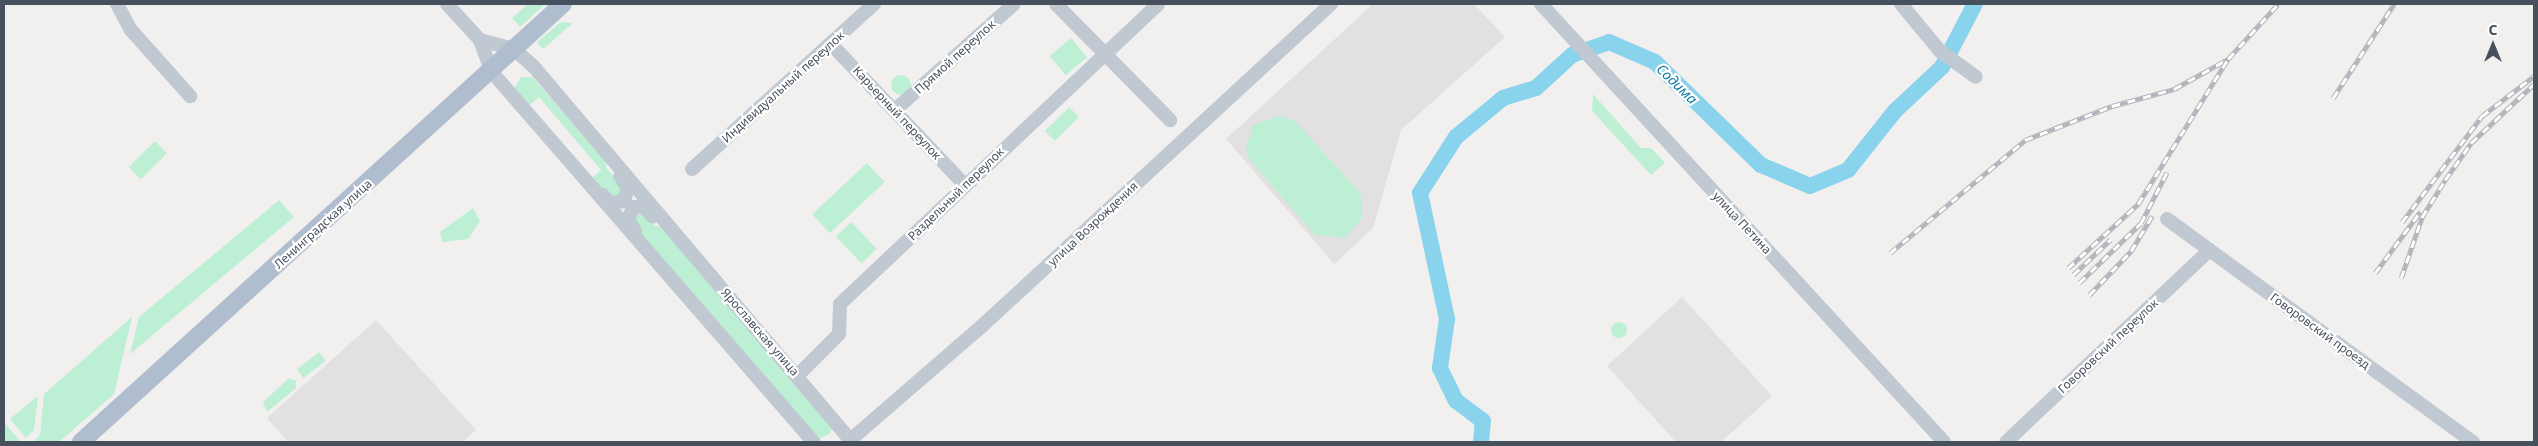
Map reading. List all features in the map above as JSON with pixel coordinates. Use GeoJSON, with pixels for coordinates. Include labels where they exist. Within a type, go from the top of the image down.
{"type":"FeatureCollection","features":[{"type":"Feature","properties":{"kind":"main road","name":"Ленинградская улица"},"geometry":{"type":"LineString","coordinates":[[81,442],[491,71],[562,4]]}},
{"type":"Feature","properties":{"kind":"street"},"geometry":{"type":"LineString","coordinates":[[117,4],[131,30],[190,96]]}},
{"type":"Feature","properties":{"kind":"street"},"geometry":{"type":"LineString","coordinates":[[448,4],[480,40],[491,71]]}},
{"type":"Feature","properties":{"kind":"street","name":"Индивидуальный переулок"},"geometry":{"type":"LineString","coordinates":[[692,169],[874,4]]}},
{"type":"Feature","properties":{"kind":"street","name":"Прямой переулок"},"geometry":{"type":"LineString","coordinates":[[895,110],[1014,4]]}},
{"type":"Feature","properties":{"kind":"street"},"geometry":{"type":"LineString","coordinates":[[1056,4],[1170,120]]}},
{"type":"Feature","properties":{"kind":"street","name":"Раздельный переулок"},"geometry":{"type":"LineString","coordinates":[[798,375],[839,334],[840,304],[963,183],[1106,56],[1158,4]]}},
{"type":"Feature","properties":{"kind":"street","name":"улица Возрождения"},"geometry":{"type":"LineString","coordinates":[[850,441],[982,326],[1331,4]]}},
{"type":"Feature","properties":{"kind":"street","name":"улица Петина"},"geometry":{"type":"LineString","coordinates":[[1541,4],[1944,442]]}},
{"type":"Feature","properties":{"kind":"street"},"geometry":{"type":"LineString","coordinates":[[1901,4],[1940,51],[1976,77]]}},
{"type":"Feature","properties":{"kind":"street"},"geometry":{"type":"LineString","coordinates":[[480,40],[514,49]]}},
{"type":"Feature","properties":{"kind":"street","name":"Карьерный переулок"},"geometry":{"type":"LineString","coordinates":[[832,44],[963,183]]}},
{"type":"Feature","properties":{"kind":"street","name":"Ярославская улица"},"geometry":{"type":"LineString","coordinates":[[514,49],[667,222],[798,375],[850,441]]}},
{"type":"Feature","properties":{"kind":"street","name":"Ярославская улица"},"geometry":{"type":"LineString","coordinates":[[491,71],[814,442]]}},
{"type":"Feature","properties":{"kind":"street","name":"Ярославская улица"},"geometry":{"type":"LineString","coordinates":[[594,191],[610,203],[626,198],[628,188],[612,168],[614,161]]}},
{"type":"Feature","properties":{"kind":"street","name":"Ярославская улица"},"geometry":{"type":"LineString","coordinates":[[645,248],[628,220],[630,210],[644,207],[658,222],[667,222]]}},
{"type":"Feature","properties":{"kind":"street","name":"Говоровский проезд"},"geometry":{"type":"LineString","coordinates":[[2167,218],[2473,442]]}},
{"type":"Feature","properties":{"kind":"street","name":"Говоровский переулок"},"geometry":{"type":"LineString","coordinates":[[2006,442],[2210,250]]}},
{"type":"Feature","properties":{"kind":"shaded area"},"geometry":{"type":"Polygon","coordinates":[[[1373,4],[1474,4],[1505,37],[1401,130],[1373,228],[1334,264],[1226,139],[1373,4]]]}},
{"type":"Feature","properties":{"kind":"shaded area"},"geometry":{"type":"Polygon","coordinates":[[[1682,297],[1772,396],[1721,442],[1676,442],[1607,366],[1682,297]]]}},
{"type":"Feature","properties":{"kind":"shaded area"},"geometry":{"type":"Polygon","coordinates":[[[376,320],[476,430],[462,442],[288,442],[267,418],[376,320]]]}},
{"type":"Feature","properties":{"kind":"green space"},"geometry":{"type":"Polygon","coordinates":[[[528,4],[545,4],[520,27],[512,18],[528,4]]]}},
{"type":"Feature","properties":{"kind":"green space"},"geometry":{"type":"Polygon","coordinates":[[[561,22],[573,23],[543,49],[537,42],[561,22]]]}},
{"type":"Feature","properties":{"kind":"green space"},"geometry":{"type":"Polygon","coordinates":[[[1071,38],[1087,57],[1066,75],[1050,56],[1071,38]]]}},
{"type":"Feature","properties":{"kind":"green space"},"geometry":{"type":"Polygon","coordinates":[[[897,75],[905,75],[911,81],[911,89],[905,95],[897,95],[891,89],[891,81],[897,75]]]}},
{"type":"Feature","properties":{"kind":"green space"},"geometry":{"type":"Polygon","coordinates":[[[521,77],[532,77],[606,161],[606,168],[623,186],[623,195],[611,198],[597,187],[591,179],[601,170],[539,97],[527,107],[514,89],[521,77]]]}},
{"type":"Feature","properties":{"kind":"green space"},"geometry":{"type":"Polygon","coordinates":[[[1593,94],[1641,148],[1651,148],[1665,163],[1651,175],[1592,111],[1593,94]]]}},
{"type":"Feature","properties":{"kind":"green space"},"geometry":{"type":"Polygon","coordinates":[[[1069,107],[1079,117],[1055,141],[1045,131],[1069,107]]]}},
{"type":"Feature","properties":{"kind":"green space"},"geometry":{"type":"Polygon","coordinates":[[[1279,116],[1295,121],[1361,194],[1361,220],[1345,238],[1315,235],[1249,159],[1246,148],[1253,125],[1279,116]]]}},
{"type":"Feature","properties":{"kind":"green space"},"geometry":{"type":"Polygon","coordinates":[[[155,141],[167,153],[141,179],[129,167],[155,141]]]}},
{"type":"Feature","properties":{"kind":"green space"},"geometry":{"type":"Polygon","coordinates":[[[867,163],[885,182],[830,233],[812,214],[867,163]]]}},
{"type":"Feature","properties":{"kind":"green space"},"geometry":{"type":"Polygon","coordinates":[[[279,200],[294,217],[130,354],[139,317],[279,200]]]}},
{"type":"Feature","properties":{"kind":"green space"},"geometry":{"type":"Polygon","coordinates":[[[473,208],[480,221],[468,239],[442,242],[440,232],[473,208]]]}},
{"type":"Feature","properties":{"kind":"green space"},"geometry":{"type":"Polygon","coordinates":[[[643,211],[655,226],[662,227],[833,427],[829,434],[820,438],[812,434],[632,223],[631,217],[643,211]]]}},
{"type":"Feature","properties":{"kind":"green space"},"geometry":{"type":"Polygon","coordinates":[[[851,222],[877,249],[862,263],[836,237],[851,222]]]}},
{"type":"Feature","properties":{"kind":"green space"},"geometry":{"type":"Polygon","coordinates":[[[132,317],[114,394],[59,442],[33,442],[40,435],[44,394],[132,317]]]}},
{"type":"Feature","properties":{"kind":"green space"},"geometry":{"type":"Polygon","coordinates":[[[1619,322],[1627,330],[1619,338],[1611,330],[1619,322]]]}},
{"type":"Feature","properties":{"kind":"green space"},"geometry":{"type":"Polygon","coordinates":[[[319,352],[326,361],[304,378],[297,369],[319,352]]]}},
{"type":"Feature","properties":{"kind":"green space"},"geometry":{"type":"Polygon","coordinates":[[[289,378],[296,381],[296,388],[267,412],[263,402],[289,378]]]}},
{"type":"Feature","properties":{"kind":"green space"},"geometry":{"type":"Polygon","coordinates":[[[38,396],[34,430],[26,438],[10,419],[38,396]]]}},
{"type":"Feature","properties":{"kind":"green space"},"geometry":{"type":"Polygon","coordinates":[[[4,422],[21,442],[4,442],[4,422]]]}},
{"type":"Feature","properties":{"kind":"waterway","name":"Содима"},"geometry":{"type":"LineString","coordinates":[[1481,442],[1483,421],[1456,401],[1440,368],[1447,319],[1420,193],[1456,137],[1503,98],[1536,88],[1572,55],[1609,42],[1655,62],[1761,165],[1810,186],[1848,170],[1895,111],[1942,67],[1975,4]]}},
{"type":"Feature","properties":{"kind":"railway"},"geometry":{"type":"LineString","coordinates":[[2068,268],[2138,204],[2228,59],[2278,4]]}},
{"type":"Feature","properties":{"kind":"railway"},"geometry":{"type":"LineString","coordinates":[[2333,98],[2394,4]]}},
{"type":"Feature","properties":{"kind":"railway"},"geometry":{"type":"LineString","coordinates":[[1890,253],[2025,140],[2112,106],[2174,89],[2228,59]]}},
{"type":"Feature","properties":{"kind":"railway"},"geometry":{"type":"LineString","coordinates":[[2402,222],[2482,116],[2534,76]]}},
{"type":"Feature","properties":{"kind":"railway"},"geometry":{"type":"LineString","coordinates":[[2401,278],[2422,217],[2445,180],[2471,143],[2534,84]]}},
{"type":"Feature","properties":{"kind":"railway"},"geometry":{"type":"LineString","coordinates":[[2079,283],[2141,223],[2167,172]]}},
{"type":"Feature","properties":{"kind":"railway"},"geometry":{"type":"LineString","coordinates":[[2375,273],[2420,212]]}},
{"type":"Feature","properties":{"kind":"railway"},"geometry":{"type":"LineString","coordinates":[[2089,295],[2131,251],[2152,216]]}},
{"type":"Feature","properties":{"kind":"railway"},"geometry":{"type":"LineString","coordinates":[[2073,275],[2111,239]]}}]}
